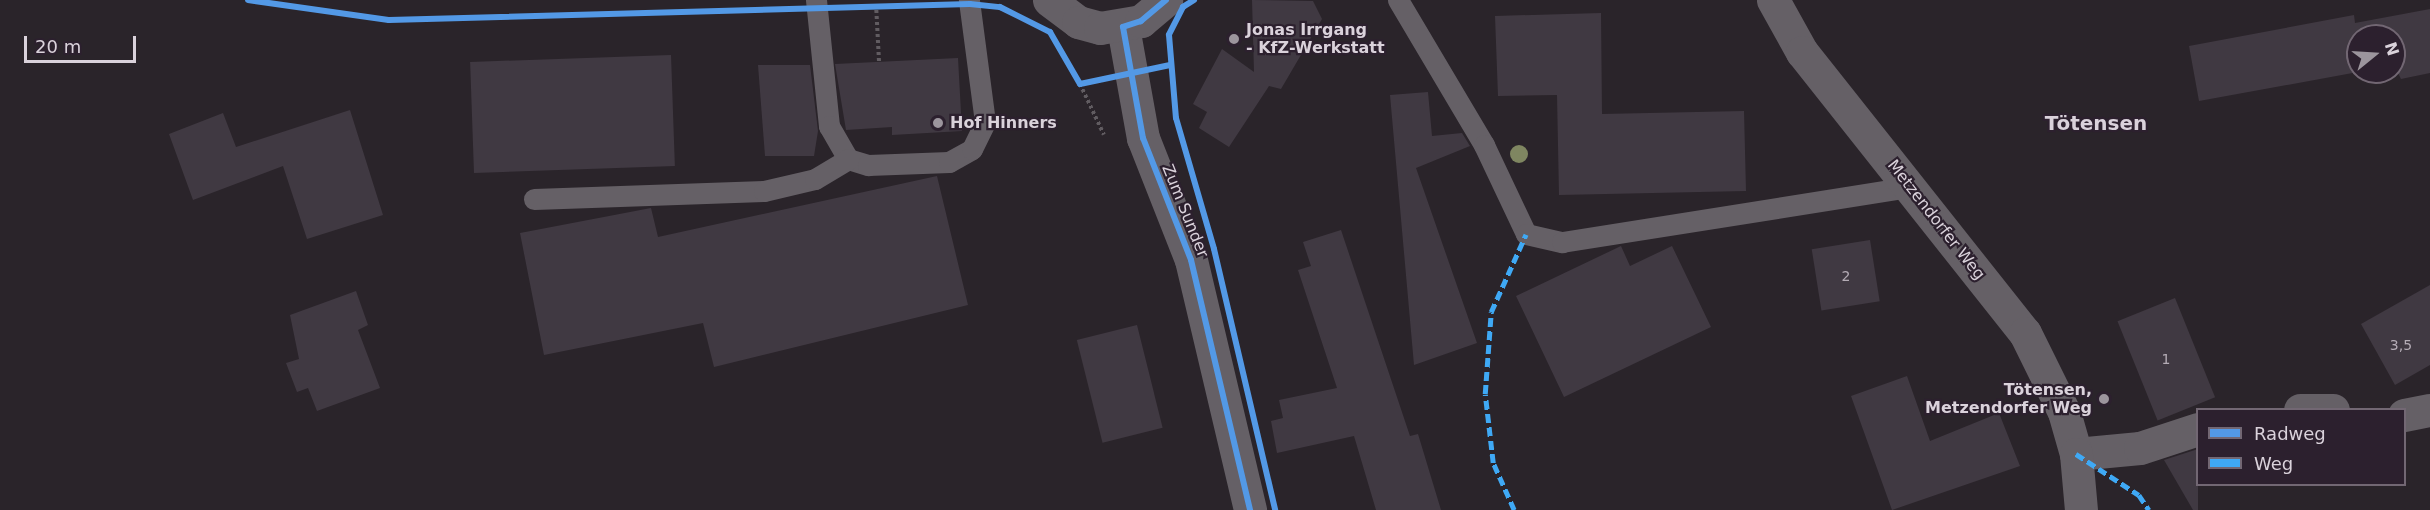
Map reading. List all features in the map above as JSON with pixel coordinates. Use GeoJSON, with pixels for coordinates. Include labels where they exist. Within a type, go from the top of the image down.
{"type":"FeatureCollection","features":[{"type":"Feature","properties":{"kind":"street"},"geometry":{"type":"LineString","coordinates":[[1049,0],[1078,22],[1123,27],[1141,21],[1166,0]]}},
{"type":"Feature","properties":{"kind":"street","name":"Metzendorfer Weg"},"geometry":{"type":"LineString","coordinates":[[1773,0],[1802,52],[2025,333],[2064,412],[2076,454],[2081,510]]}},
{"type":"Feature","properties":{"kind":"street","name":"Zum Sunder"},"geometry":{"type":"LineString","coordinates":[[1123,27],[1143,138],[1191,260],[1250,510]]}},
{"type":"Feature","properties":{"kind":"street"},"geometry":{"type":"LineString","coordinates":[[2406,415],[2430,410]]}},
{"type":"Feature","properties":{"kind":"street"},"geometry":{"type":"LineString","coordinates":[[2076,454],[2140,448],[2196,430]]}},
{"type":"Feature","properties":{"kind":"lane"},"geometry":{"type":"LineString","coordinates":[[816,0],[829,126],[848,159],[868,165],[949,162],[972,149],[985,122],[969,0]]}},
{"type":"Feature","properties":{"kind":"lane"},"geometry":{"type":"LineString","coordinates":[[1398,0],[1484,146],[1526,234],[1562,242],[1910,187]]}},
{"type":"Feature","properties":{"kind":"lane"},"geometry":{"type":"LineString","coordinates":[[534,199],[764,192],[815,179],[848,159]]}},
{"type":"Feature","properties":{"kind":"path"},"geometry":{"type":"LineString","coordinates":[[876,4],[879,62]]}},
{"type":"Feature","properties":{"kind":"building"},"geometry":{"type":"Polygon","coordinates":[[[1252,0],[1313,1],[1322,19],[1281,89],[1269,86],[1229,147],[1199,128],[1207,112],[1193,104],[1222,49],[1254,72],[1252,0]]]}},
{"type":"Feature","properties":{"kind":"building"},"geometry":{"type":"Polygon","coordinates":[[[2430,9],[2430,73],[2406,78],[2406,24],[2346,24],[2346,74],[2199,101],[2189,46],[2354,15],[2355,23],[2430,9]]]}},
{"type":"Feature","properties":{"kind":"building"},"geometry":{"type":"Polygon","coordinates":[[[1601,13],[1602,114],[1744,111],[1746,191],[1559,195],[1557,95],[1498,96],[1495,16],[1601,13]]]}},
{"type":"Feature","properties":{"kind":"building"},"geometry":{"type":"Polygon","coordinates":[[[671,55],[675,166],[474,173],[470,62],[671,55]]]}},
{"type":"Feature","properties":{"kind":"building"},"geometry":{"type":"Polygon","coordinates":[[[958,58],[962,131],[892,135],[892,127],[846,130],[835,64],[958,58]]]}},
{"type":"Feature","properties":{"kind":"building"},"geometry":{"type":"Polygon","coordinates":[[[758,65],[810,65],[818,131],[814,156],[765,156],[758,65]]]}},
{"type":"Feature","properties":{"kind":"building"},"geometry":{"type":"Polygon","coordinates":[[[1428,92],[1432,136],[1462,133],[1470,146],[1416,168],[1477,343],[1414,365],[1390,95],[1428,92]]]}},
{"type":"Feature","properties":{"kind":"building"},"geometry":{"type":"Polygon","coordinates":[[[350,110],[383,215],[307,239],[283,166],[193,200],[169,134],[223,113],[236,147],[350,110]]]}},
{"type":"Feature","properties":{"kind":"building"},"geometry":{"type":"Polygon","coordinates":[[[937,176],[968,305],[714,367],[703,323],[544,355],[520,233],[651,208],[658,237],[937,176]]]}},
{"type":"Feature","properties":{"kind":"building"},"geometry":{"type":"Polygon","coordinates":[[[1341,230],[1410,436],[1418,434],[1441,510],[1376,510],[1354,436],[1277,453],[1271,421],[1283,418],[1279,400],[1337,388],[1298,270],[1311,266],[1303,242],[1341,230]]]}},
{"type":"Feature","properties":{"kind":"building"},"geometry":{"type":"Polygon","coordinates":[[[1870,240],[1880,301],[1821,310],[1812,249],[1870,240]]]}},
{"type":"Feature","properties":{"kind":"building"},"geometry":{"type":"Polygon","coordinates":[[[1621,246],[1630,266],[1672,246],[1711,327],[1564,397],[1516,296],[1621,246]]]}},
{"type":"Feature","properties":{"kind":"building"},"geometry":{"type":"Polygon","coordinates":[[[2430,285],[2430,365],[2395,385],[2361,324],[2430,285]]]}},
{"type":"Feature","properties":{"kind":"building"},"geometry":{"type":"Polygon","coordinates":[[[356,291],[368,325],[358,330],[380,388],[317,411],[308,388],[297,392],[286,363],[299,359],[290,315],[356,291]]]}},
{"type":"Feature","properties":{"kind":"building"},"geometry":{"type":"Polygon","coordinates":[[[2175,298],[2215,397],[2158,420],[2118,321],[2175,298]]]}},
{"type":"Feature","properties":{"kind":"building"},"geometry":{"type":"Polygon","coordinates":[[[1137,325],[1163,428],[1102,443],[1077,340],[1137,325]]]}},
{"type":"Feature","properties":{"kind":"building"},"geometry":{"type":"Polygon","coordinates":[[[1907,376],[1930,441],[1999,413],[2020,466],[1892,510],[1851,396],[1907,376]]]}},
{"type":"Feature","properties":{"kind":"building"},"geometry":{"type":"Polygon","coordinates":[[[2196,450],[2198,510],[2193,510],[2164,460],[2196,450]]]}},
{"type":"Feature","properties":{"kind":"marked path"},"geometry":{"type":"LineString","coordinates":[[1514,510],[1493,463],[1485,394],[1491,312],[1526,234]]}},
{"type":"Feature","properties":{"kind":"marked path"},"geometry":{"type":"LineString","coordinates":[[2076,454],[2139,495],[2149,510]]}},
{"type":"Feature","properties":{"kind":"cycle path"},"geometry":{"type":"LineString","coordinates":[[248,0],[389,20],[970,4],[1000,7],[1050,32],[1080,84],[1170,65]]}},
{"type":"Feature","properties":{"kind":"cycle path"},"geometry":{"type":"LineString","coordinates":[[1166,0],[1141,21],[1123,27],[1143,138],[1191,260],[1250,510]]}},
{"type":"Feature","properties":{"kind":"cycle path"},"geometry":{"type":"LineString","coordinates":[[1194,0],[1183,7],[1169,35],[1176,118],[1214,249],[1275,510]]}},
{"type":"Feature","properties":{"kind":"place","name":"Jonas Irrgang - KfZ-Werkstatt"},"geometry":{"type":"Point","coordinates":[1234,39]}},
{"type":"Feature","properties":{"kind":"place","name":"Hof Hinners"},"geometry":{"type":"Point","coordinates":[938,123]}},
{"type":"Feature","properties":{"kind":"place","name":"Tötensen, Metzendorfer Weg"},"geometry":{"type":"Point","coordinates":[2104,399]}},
{"type":"Feature","properties":{"kind":"district","name":"Tötensen"},"geometry":{"type":"Point","coordinates":[2096,123]}}]}
